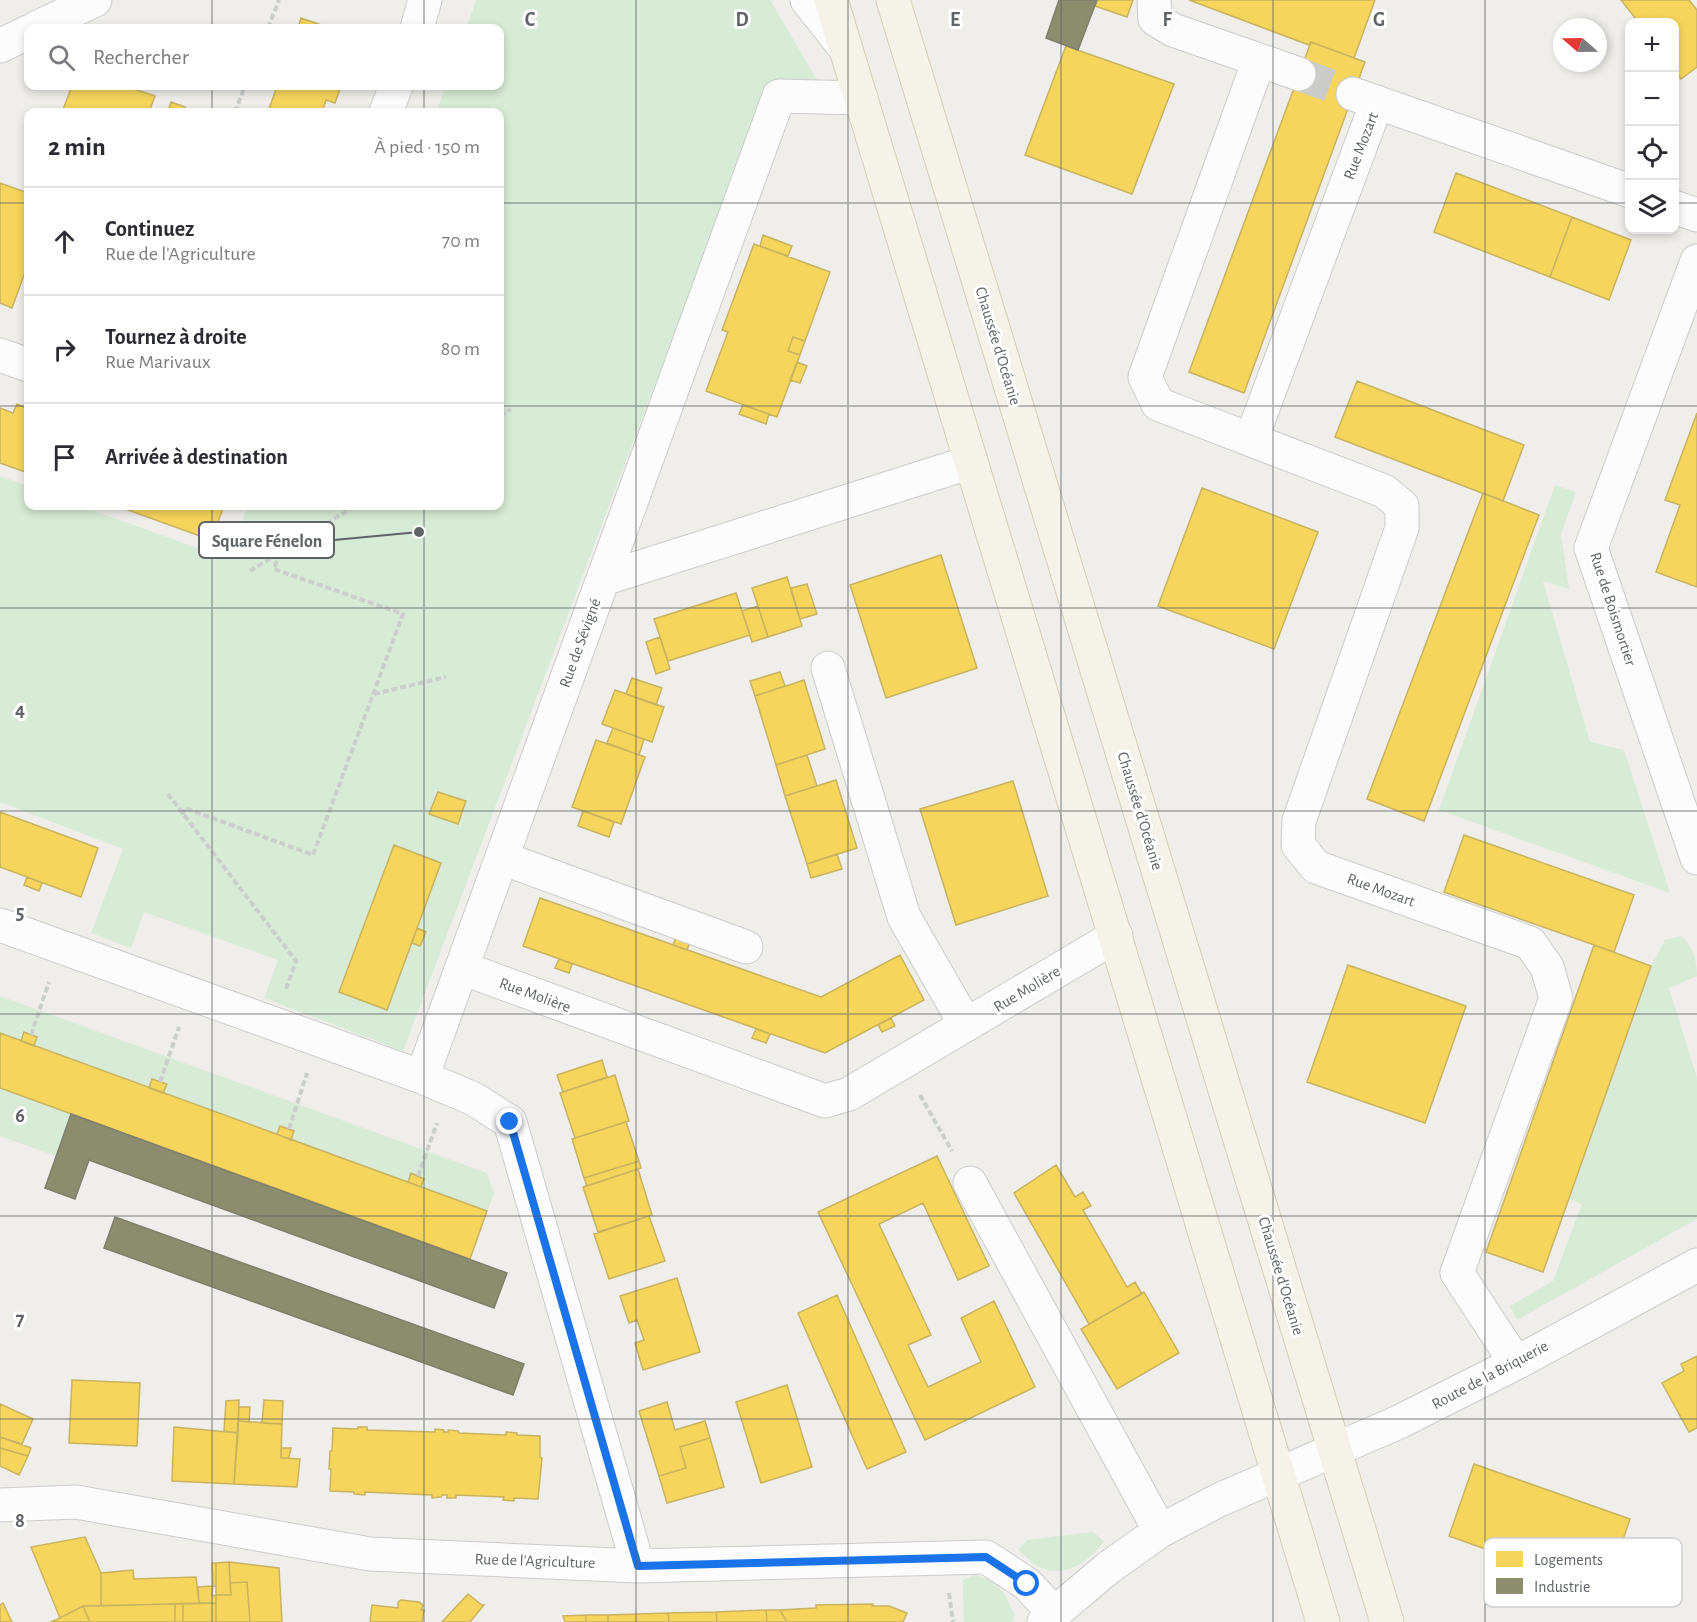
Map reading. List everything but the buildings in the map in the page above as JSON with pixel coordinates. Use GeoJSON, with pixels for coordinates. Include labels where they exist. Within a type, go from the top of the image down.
{"type":"FeatureCollection","features":[{"type":"Feature","properties":{"kind":"main road"},"geometry":{"type":"LineString","coordinates":[[831,0],[1323,1622]]}},
{"type":"Feature","properties":{"kind":"main road","name":"Chaussée d'Océanie"},"geometry":{"type":"LineString","coordinates":[[893,0],[1387,1622]]}},
{"type":"Feature","properties":{"kind":"street"},"geometry":{"type":"LineString","coordinates":[[44,24],[94,0]]}},
{"type":"Feature","properties":{"kind":"street"},"geometry":{"type":"LineString","coordinates":[[418,24],[425,0]]}},
{"type":"Feature","properties":{"kind":"street"},"geometry":{"type":"LineString","coordinates":[[807,0],[847,51]]}},
{"type":"Feature","properties":{"kind":"street"},"geometry":{"type":"LineString","coordinates":[[1154,0],[1155,19],[1173,30],[1299,74]]}},
{"type":"Feature","properties":{"kind":"street"},"geometry":{"type":"LineString","coordinates":[[0,46],[24,34]]}},
{"type":"Feature","properties":{"kind":"street","name":"Rue Mozart"},"geometry":{"type":"LineString","coordinates":[[1259,60],[1144,378],[1158,404],[1384,491],[1402,506],[1402,528],[1299,821],[1298,846],[1316,867],[1530,943],[1547,967],[1556,998],[1457,1273],[1516,1363]]}},
{"type":"Feature","properties":{"kind":"street"},"geometry":{"type":"LineString","coordinates":[[388,108],[394,90]]}},
{"type":"Feature","properties":{"kind":"street"},"geometry":{"type":"LineString","coordinates":[[603,579],[779,96],[861,98]]}},
{"type":"Feature","properties":{"kind":"street","name":"Rue Mozart"},"geometry":{"type":"LineString","coordinates":[[1251,440],[1365,98],[1625,190]]}},
{"type":"Feature","properties":{"kind":"street"},"geometry":{"type":"LineString","coordinates":[[1679,209],[1697,215]]}},
{"type":"Feature","properties":{"kind":"street","name":"Rue de Boismortier"},"geometry":{"type":"LineString","coordinates":[[1697,261],[1592,548],[1697,858]]}},
{"type":"Feature","properties":{"kind":"street"},"geometry":{"type":"LineString","coordinates":[[0,355],[24,364]]}},
{"type":"Feature","properties":{"kind":"street","name":"Rue de Sévigné"},"geometry":{"type":"LineString","coordinates":[[462,968],[603,579],[971,462]]}},
{"type":"Feature","properties":{"kind":"street"},"geometry":{"type":"LineString","coordinates":[[828,668],[904,917],[966,1025]]}},
{"type":"Feature","properties":{"kind":"street"},"geometry":{"type":"LineString","coordinates":[[502,858],[746,947]]}},
{"type":"Feature","properties":{"kind":"street"},"geometry":{"type":"LineString","coordinates":[[0,925],[422,1077],[474,1099],[510,1122],[638,1566]]}},
{"type":"Feature","properties":{"kind":"street","name":"Rue Molière"},"geometry":{"type":"LineString","coordinates":[[462,968],[825,1101],[849,1094],[1116,936]]}},
{"type":"Feature","properties":{"kind":"street"},"geometry":{"type":"LineString","coordinates":[[422,1077],[462,968]]}},
{"type":"Feature","properties":{"kind":"street"},"geometry":{"type":"LineString","coordinates":[[970,1183],[1160,1531]]}},
{"type":"Feature","properties":{"kind":"street","name":"Route de la Briquerie"},"geometry":{"type":"LineString","coordinates":[[1049,1617],[1108,1568],[1160,1531],[1219,1500],[1399,1422],[1516,1363],[1697,1265]]}},
{"type":"Feature","properties":{"kind":"street","name":"Rue de l'Agriculture"},"geometry":{"type":"LineString","coordinates":[[0,1505],[76,1502],[370,1554],[638,1566],[986,1557],[1027,1584],[1049,1617]]}},
{"type":"Feature","properties":{"kind":"path"},"geometry":{"type":"LineString","coordinates":[[270,24],[279,0]]}},
{"type":"Feature","properties":{"kind":"path"},"geometry":{"type":"LineString","coordinates":[[237,108],[244,90]]}},
{"type":"Feature","properties":{"kind":"path"},"geometry":{"type":"LineString","coordinates":[[504,413],[511,409]]}},
{"type":"Feature","properties":{"kind":"path"},"geometry":{"type":"LineString","coordinates":[[250,571],[348,510]]}},
{"type":"Feature","properties":{"kind":"path"},"geometry":{"type":"LineString","coordinates":[[183,815],[185,808],[313,855],[403,614],[274,569],[280,552]]}},
{"type":"Feature","properties":{"kind":"path"},"geometry":{"type":"LineString","coordinates":[[373,694],[446,677]]}},
{"type":"Feature","properties":{"kind":"path"},"geometry":{"type":"LineString","coordinates":[[168,794],[296,961],[283,998]]}},
{"type":"Feature","properties":{"kind":"path"},"geometry":{"type":"LineString","coordinates":[[31,1035],[43,1001]]}},
{"type":"Feature","properties":{"kind":"path"},"geometry":{"type":"LineString","coordinates":[[160,1082],[171,1049]]}},
{"type":"Feature","properties":{"kind":"path"},"geometry":{"type":"LineString","coordinates":[[915,1086],[970,1183]]}},
{"type":"Feature","properties":{"kind":"path"},"geometry":{"type":"LineString","coordinates":[[289,1129],[299,1096]]}},
{"type":"Feature","properties":{"kind":"path"},"geometry":{"type":"LineString","coordinates":[[418,1176],[441,1114]]}},
{"type":"Feature","properties":{"kind":"path"},"geometry":{"type":"LineString","coordinates":[[949,1592],[953,1622]]}},
{"type":"Feature","properties":{"kind":"green space"},"geometry":{"type":"Polygon","coordinates":[[[770,0],[820,85],[767,88],[403,1051],[264,998],[278,960],[144,912],[131,948],[91,933],[123,849],[0,802],[0,476],[24,485],[24,510],[92,510],[228,559],[246,510],[504,510],[504,108],[438,108],[444,90],[504,90],[504,24],[467,24],[476,1],[770,0]]]}},
{"type":"Feature","properties":{"kind":"green space"},"geometry":{"type":"Polygon","coordinates":[[[1555,485],[1576,492],[1561,534],[1569,589],[1543,581],[1590,742],[1624,750],[1670,893],[1439,810],[1555,485]]]}},
{"type":"Feature","properties":{"kind":"green space"},"geometry":{"type":"Polygon","coordinates":[[[1681,936],[1694,954],[1697,976],[1669,988],[1697,1078],[1697,1219],[1517,1320],[1510,1306],[1553,1281],[1582,1204],[1569,1199],[1651,966],[1665,940],[1681,936]]]}},
{"type":"Feature","properties":{"kind":"green space"},"geometry":{"type":"Polygon","coordinates":[[[0,996],[487,1173],[494,1194],[487,1211],[421,1187],[424,1179],[411,1173],[408,1182],[291,1140],[294,1131],[280,1126],[277,1134],[163,1093],[166,1084],[153,1079],[149,1088],[34,1046],[37,1037],[24,1032],[21,1041],[0,1033],[0,996]]]}},
{"type":"Feature","properties":{"kind":"green space"},"geometry":{"type":"Polygon","coordinates":[[[0,1088],[71,1114],[56,1156],[0,1136],[0,1088]]]}},
{"type":"Feature","properties":{"kind":"green space"},"geometry":{"type":"Polygon","coordinates":[[[1093,1532],[1104,1541],[1085,1561],[1060,1571],[1051,1571],[1032,1563],[1018,1550],[1027,1540],[1093,1532]]]}},
{"type":"Feature","properties":{"kind":"green space"},"geometry":{"type":"Polygon","coordinates":[[[974,1575],[991,1579],[1005,1595],[1015,1615],[1012,1622],[964,1622],[963,1580],[974,1575]]]}},
{"type":"Feature","properties":{"kind":"tunnel"},"geometry":{"type":"LineString","coordinates":[[1299,74],[1353,94]]}},
{"type":"Feature","properties":{"kind":"place","name":"Square Fénelon"},"geometry":{"type":"Point","coordinates":[419,532]}},
{"type":"Feature","properties":{"kind":"route"},"geometry":{"type":"LineString","coordinates":[[510,1122],[638,1566],[986,1557],[1027,1584]]}}]}
